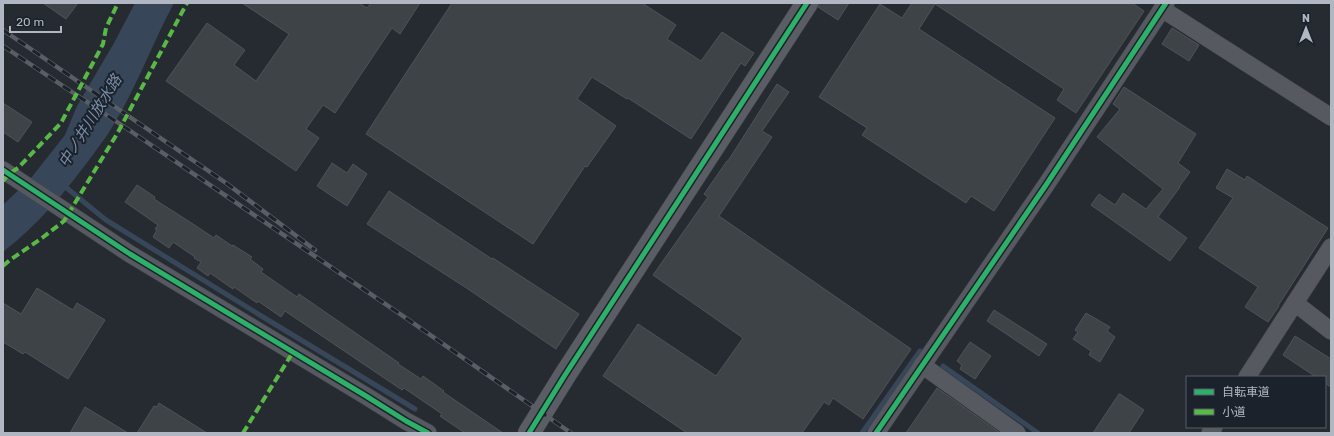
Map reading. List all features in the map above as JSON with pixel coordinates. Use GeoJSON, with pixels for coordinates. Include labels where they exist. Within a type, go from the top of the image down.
{"type":"FeatureCollection","features":[{"type":"Feature","properties":{"kind":"street"},"geometry":{"type":"LineString","coordinates":[[529,433],[565,375],[807,3]]}},
{"type":"Feature","properties":{"kind":"street"},"geometry":{"type":"LineString","coordinates":[[876,433],[1048,182],[1164,6],[1331,117]]}},
{"type":"Feature","properties":{"kind":"street"},"geometry":{"type":"LineString","coordinates":[[9,174],[130,254],[428,433]]}},
{"type":"Feature","properties":{"kind":"street"},"geometry":{"type":"LineString","coordinates":[[1248,376],[1331,247]]}},
{"type":"Feature","properties":{"kind":"street"},"geometry":{"type":"LineString","coordinates":[[1294,303],[1331,331]]}},
{"type":"Feature","properties":{"kind":"street"},"geometry":{"type":"LineString","coordinates":[[922,366],[1017,433]]}},
{"type":"Feature","properties":{"kind":"water","name":"中ノ井川放水路"},"geometry":{"type":"Polygon","coordinates":[[[135,3],[174,3],[120,114],[107,136],[51,207],[28,231],[3,252],[3,205],[31,178],[65,135],[77,106],[114,43],[135,3]]]}},
{"type":"Feature","properties":{"kind":"building"},"geometry":{"type":"Polygon","coordinates":[[[43,3],[78,3],[66,19],[43,3]]]}},
{"type":"Feature","properties":{"kind":"building"},"geometry":{"type":"Polygon","coordinates":[[[242,3],[359,3],[367,8],[371,3],[420,3],[400,34],[392,28],[335,113],[323,105],[306,129],[319,138],[296,171],[166,81],[207,23],[245,50],[234,65],[256,81],[289,34],[242,3]]]}},
{"type":"Feature","properties":{"kind":"building"},"geometry":{"type":"Polygon","coordinates":[[[452,3],[642,3],[676,25],[667,39],[701,61],[722,32],[754,53],[745,66],[741,63],[691,139],[628,98],[627,99],[592,77],[577,99],[616,126],[587,167],[585,166],[533,244],[366,134],[452,3]]]}},
{"type":"Feature","properties":{"kind":"building"},"geometry":{"type":"Polygon","coordinates":[[[819,3],[849,3],[838,20],[818,7],[819,3]]]}},
{"type":"Feature","properties":{"kind":"building"},"geometry":{"type":"Polygon","coordinates":[[[912,3],[1132,3],[1144,11],[1076,113],[1057,100],[1064,89],[935,4],[919,29],[1055,118],[994,211],[971,196],[966,203],[862,135],[867,128],[819,97],[880,4],[902,18],[912,3]]]}},
{"type":"Feature","properties":{"kind":"building"},"geometry":{"type":"Polygon","coordinates":[[[1172,28],[1199,45],[1189,61],[1162,44],[1172,28]]]}},
{"type":"Feature","properties":{"kind":"building"},"geometry":{"type":"Polygon","coordinates":[[[777,84],[789,92],[762,131],[772,137],[719,216],[911,349],[863,419],[833,398],[829,405],[824,402],[802,433],[687,433],[603,376],[638,324],[716,376],[743,338],[653,275],[708,197],[704,194],[728,161],[777,84]]]}},
{"type":"Feature","properties":{"kind":"building"},"geometry":{"type":"Polygon","coordinates":[[[1124,87],[1196,134],[1178,163],[1190,172],[1158,217],[1187,238],[1170,261],[1091,205],[1099,194],[1115,205],[1123,193],[1146,209],[1163,189],[1097,137],[1120,109],[1113,104],[1124,87]]]}},
{"type":"Feature","properties":{"kind":"building"},"geometry":{"type":"Polygon","coordinates":[[[3,103],[32,122],[18,142],[3,132],[3,103]]]}},
{"type":"Feature","properties":{"kind":"building"},"geometry":{"type":"Polygon","coordinates":[[[332,163],[347,173],[353,164],[367,174],[347,206],[317,186],[332,163]]]}},
{"type":"Feature","properties":{"kind":"building"},"geometry":{"type":"Polygon","coordinates":[[[1227,169],[1245,180],[1247,176],[1328,228],[1268,322],[1245,307],[1258,287],[1199,248],[1233,198],[1216,188],[1227,169]]]}},
{"type":"Feature","properties":{"kind":"building"},"geometry":{"type":"Polygon","coordinates":[[[137,185],[155,197],[154,199],[214,238],[216,235],[252,257],[250,259],[263,269],[261,272],[297,297],[299,294],[421,379],[423,376],[444,391],[443,392],[503,433],[465,433],[440,416],[442,414],[404,388],[402,390],[285,311],[281,317],[234,287],[233,289],[210,273],[208,276],[197,268],[201,262],[194,258],[195,257],[173,242],[169,248],[153,237],[157,230],[155,229],[158,225],[125,202],[137,185]]]}},
{"type":"Feature","properties":{"kind":"building"},"geometry":{"type":"Polygon","coordinates":[[[389,191],[579,314],[556,349],[468,289],[367,224],[389,191]]]}},
{"type":"Feature","properties":{"kind":"building"},"geometry":{"type":"Polygon","coordinates":[[[37,288],[73,310],[77,303],[105,320],[68,379],[25,352],[23,354],[3,342],[3,303],[21,314],[37,288]]]}},
{"type":"Feature","properties":{"kind":"building"},"geometry":{"type":"Polygon","coordinates":[[[994,310],[1047,344],[1039,356],[987,321],[994,310]]]}},
{"type":"Feature","properties":{"kind":"building"},"geometry":{"type":"Polygon","coordinates":[[[1086,313],[1110,327],[1107,331],[1115,337],[1100,362],[1089,355],[1091,351],[1073,339],[1078,332],[1075,330],[1086,313]]]}},
{"type":"Feature","properties":{"kind":"building"},"geometry":{"type":"Polygon","coordinates":[[[1295,336],[1331,359],[1331,387],[1326,384],[1326,376],[1314,376],[1283,355],[1295,336]]]}},
{"type":"Feature","properties":{"kind":"building"},"geometry":{"type":"Polygon","coordinates":[[[970,342],[991,356],[975,379],[960,369],[962,365],[957,361],[970,342]]]}},
{"type":"Feature","properties":{"kind":"building"},"geometry":{"type":"Polygon","coordinates":[[[937,388],[1000,433],[906,433],[937,388]]]}},
{"type":"Feature","properties":{"kind":"building"},"geometry":{"type":"Polygon","coordinates":[[[1119,394],[1144,410],[1129,433],[1093,433],[1119,394]]]}},
{"type":"Feature","properties":{"kind":"building"},"geometry":{"type":"Polygon","coordinates":[[[159,403],[207,433],[137,433],[154,406],[157,407],[159,403]]]}},
{"type":"Feature","properties":{"kind":"building"},"geometry":{"type":"Polygon","coordinates":[[[85,407],[128,433],[70,433],[85,407]]]}},
{"type":"Feature","properties":{"kind":"waterway"},"geometry":{"type":"LineString","coordinates":[[63,185],[106,220],[415,409]]}},
{"type":"Feature","properties":{"kind":"waterway"},"geometry":{"type":"LineString","coordinates":[[862,433],[920,351]]}},
{"type":"Feature","properties":{"kind":"waterway"},"geometry":{"type":"LineString","coordinates":[[943,366],[1038,433]]}},
{"type":"Feature","properties":{"kind":"railway"},"geometry":{"type":"LineString","coordinates":[[3,30],[226,183],[315,250]]}},
{"type":"Feature","properties":{"kind":"railway"},"geometry":{"type":"LineString","coordinates":[[3,46],[403,316],[571,433]]}},
{"type":"Feature","properties":{"kind":"marked path"},"geometry":{"type":"LineString","coordinates":[[3,181],[9,174],[18,168],[61,123],[103,44],[106,28],[118,3]]}},
{"type":"Feature","properties":{"kind":"marked path"},"geometry":{"type":"LineString","coordinates":[[3,266],[64,221],[117,134],[187,3]]}},
{"type":"Feature","properties":{"kind":"marked path"},"geometry":{"type":"LineString","coordinates":[[243,433],[293,352]]}},
{"type":"Feature","properties":{"kind":"cycle path"},"geometry":{"type":"LineString","coordinates":[[529,433],[565,375],[807,3]]}},
{"type":"Feature","properties":{"kind":"cycle path"},"geometry":{"type":"LineString","coordinates":[[876,433],[1046,185],[1166,3]]}},
{"type":"Feature","properties":{"kind":"cycle path"},"geometry":{"type":"LineString","coordinates":[[3,170],[130,254],[428,433]]}}]}
